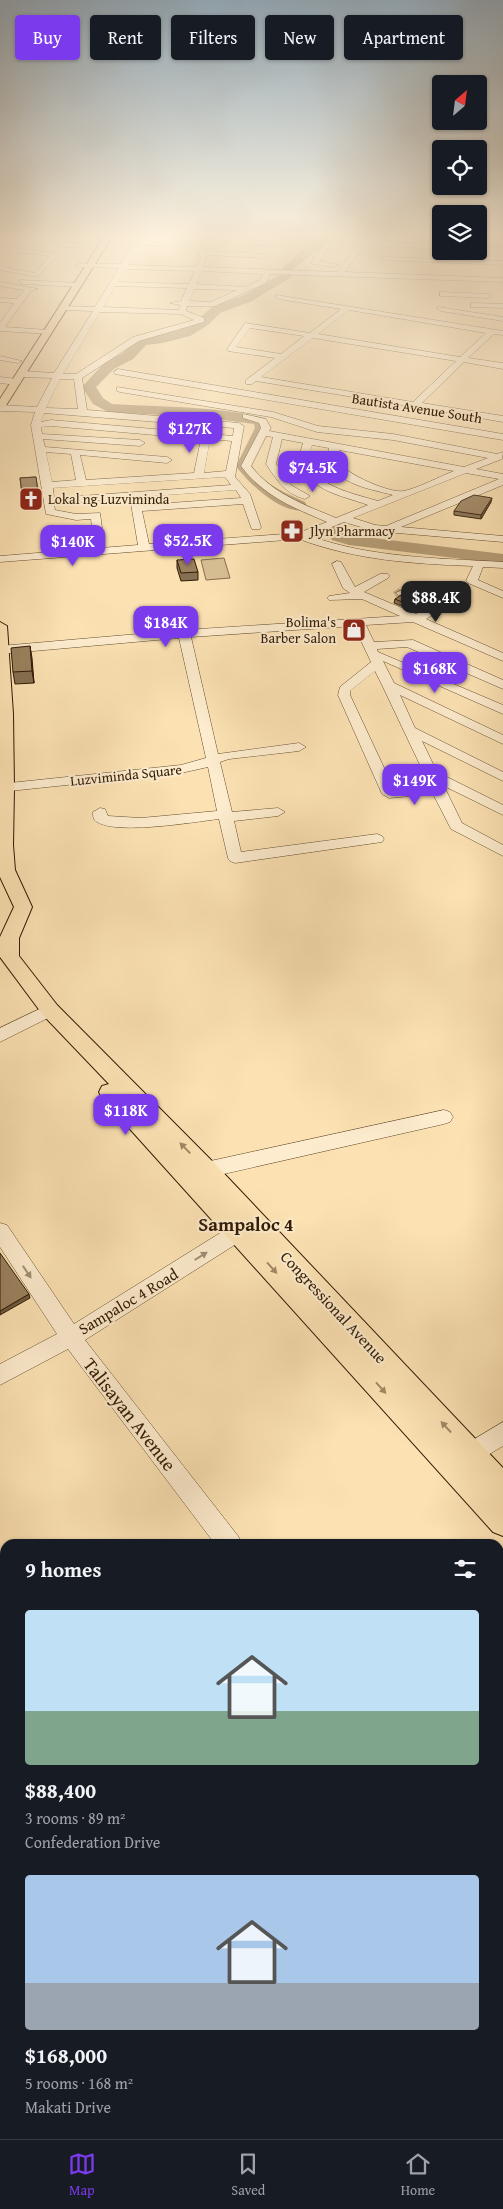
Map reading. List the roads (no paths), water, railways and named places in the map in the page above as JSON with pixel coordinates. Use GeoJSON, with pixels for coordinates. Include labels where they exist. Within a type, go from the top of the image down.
{"type":"FeatureCollection","features":[{"type":"Feature","properties":{"kind":"main road"},"geometry":{"type":"LineString","coordinates":[[0,408],[18,361],[33,337]]}},
{"type":"Feature","properties":{"kind":"main road"},"geometry":{"type":"LineString","coordinates":[[0,391],[44,337]]}},
{"type":"Feature","properties":{"kind":"main road","name":"Congressional Avenue"},"geometry":{"type":"LineString","coordinates":[[0,626],[6,870],[23,907],[6,947],[10,957],[45,1013],[206,1170],[246,1227],[503,1522]]}},
{"type":"Feature","properties":{"kind":"main road","name":"Congressional Avenue"},"geometry":{"type":"LineString","coordinates":[[0,966],[246,1227],[503,1488]]}},
{"type":"Feature","properties":{"kind":"street"},"geometry":{"type":"LineString","coordinates":[[80,337],[57,376],[40,410],[36,425],[48,485],[50,512],[76,517],[96,515]]}},
{"type":"Feature","properties":{"kind":"street"},"geometry":{"type":"LineString","coordinates":[[11,379],[57,376],[78,377],[136,339],[143,337]]}},
{"type":"Feature","properties":{"kind":"street"},"geometry":{"type":"LineString","coordinates":[[239,337],[230,348],[283,357]]}},
{"type":"Feature","properties":{"kind":"street"},"geometry":{"type":"LineString","coordinates":[[237,392],[309,337]]}},
{"type":"Feature","properties":{"kind":"street"},"geometry":{"type":"LineString","coordinates":[[322,337],[503,366]]}},
{"type":"Feature","properties":{"kind":"street"},"geometry":{"type":"LineString","coordinates":[[398,419],[457,369],[461,359],[486,337]]}},
{"type":"Feature","properties":{"kind":"street"},"geometry":{"type":"LineString","coordinates":[[301,343],[317,346]]}},
{"type":"Feature","properties":{"kind":"street"},"geometry":{"type":"LineString","coordinates":[[0,358],[18,361]]}},
{"type":"Feature","properties":{"kind":"street"},"geometry":{"type":"LineString","coordinates":[[443,367],[457,369]]}},
{"type":"Feature","properties":{"kind":"street","name":"Bautista Avenue South"},"geometry":{"type":"LineString","coordinates":[[118,372],[503,437]]}},
{"type":"Feature","properties":{"kind":"street"},"geometry":{"type":"LineString","coordinates":[[78,377],[83,412]]}},
{"type":"Feature","properties":{"kind":"street"},"geometry":{"type":"LineString","coordinates":[[254,378],[503,420]]}},
{"type":"Feature","properties":{"kind":"street"},"geometry":{"type":"LineString","coordinates":[[120,388],[273,415],[317,429],[394,437],[501,456]]}},
{"type":"Feature","properties":{"kind":"street"},"geometry":{"type":"LineString","coordinates":[[0,408],[83,412],[239,426],[230,477],[239,487],[247,501],[256,526]]}},
{"type":"Feature","properties":{"kind":"street"},"geometry":{"type":"LineString","coordinates":[[176,410],[238,415],[258,419],[265,424],[264,433],[246,466],[254,478],[265,488],[287,500],[343,516],[366,527],[503,539]]}},
{"type":"Feature","properties":{"kind":"street"},"geometry":{"type":"LineString","coordinates":[[114,468],[121,442],[136,418]]}},
{"type":"Feature","properties":{"kind":"street"},"geometry":{"type":"LineString","coordinates":[[36,425],[50,423],[206,437],[238,438]]}},
{"type":"Feature","properties":{"kind":"street"},"geometry":{"type":"LineString","coordinates":[[264,433],[503,477]]}},
{"type":"Feature","properties":{"kind":"street"},"geometry":{"type":"LineString","coordinates":[[166,478],[169,453],[174,434]]}},
{"type":"Feature","properties":{"kind":"street"},"geometry":{"type":"LineString","coordinates":[[38,436],[150,444]]}},
{"type":"Feature","properties":{"kind":"street"},"geometry":{"type":"LineString","coordinates":[[278,436],[272,464],[287,487],[315,501]]}},
{"type":"Feature","properties":{"kind":"street"},"geometry":{"type":"LineString","coordinates":[[198,476],[206,437]]}},
{"type":"Feature","properties":{"kind":"street"},"geometry":{"type":"LineString","coordinates":[[308,441],[302,464],[311,477],[325,486],[378,505]]}},
{"type":"Feature","properties":{"kind":"street"},"geometry":{"type":"LineString","coordinates":[[334,446],[334,463],[340,471],[353,480],[403,495]]}},
{"type":"Feature","properties":{"kind":"street"},"geometry":{"type":"LineString","coordinates":[[41,449],[75,453],[114,468],[132,480],[230,474]]}},
{"type":"Feature","properties":{"kind":"street"},"geometry":{"type":"LineString","coordinates":[[75,453],[82,483]]}},
{"type":"Feature","properties":{"kind":"street"},"geometry":{"type":"LineString","coordinates":[[48,485],[82,483],[114,468],[169,453]]}},
{"type":"Feature","properties":{"kind":"street"},"geometry":{"type":"LineString","coordinates":[[0,559],[300,536],[343,516],[378,505],[501,456]]}},
{"type":"Feature","properties":{"kind":"street"},"geometry":{"type":"LineString","coordinates":[[132,480],[144,548]]}},
{"type":"Feature","properties":{"kind":"street"},"geometry":{"type":"LineString","coordinates":[[387,529],[503,481]]}},
{"type":"Feature","properties":{"kind":"street"},"geometry":{"type":"LineString","coordinates":[[48,501],[239,487]]}},
{"type":"Feature","properties":{"kind":"street"},"geometry":{"type":"LineString","coordinates":[[93,498],[97,528]]}},
{"type":"Feature","properties":{"kind":"street"},"geometry":{"type":"LineString","coordinates":[[137,508],[247,501]]}},
{"type":"Feature","properties":{"kind":"street"},"geometry":{"type":"LineString","coordinates":[[300,536],[334,548],[389,558],[503,565]]}},
{"type":"Feature","properties":{"kind":"street"},"geometry":{"type":"LineString","coordinates":[[337,564],[349,588],[359,594],[503,656]]}},
{"type":"Feature","properties":{"kind":"street"},"geometry":{"type":"LineString","coordinates":[[479,564],[472,581],[503,595]]}},
{"type":"Feature","properties":{"kind":"street"},"geometry":{"type":"LineString","coordinates":[[333,598],[359,594],[384,576]]}},
{"type":"Feature","properties":{"kind":"street"},"geometry":{"type":"LineString","coordinates":[[383,604],[405,592]]}},
{"type":"Feature","properties":{"kind":"street"},"geometry":{"type":"LineString","coordinates":[[1,649],[184,634],[359,624],[415,618],[447,602]]}},
{"type":"Feature","properties":{"kind":"street"},"geometry":{"type":"LineString","coordinates":[[359,624],[456,826],[503,851]]}},
{"type":"Feature","properties":{"kind":"street"},"geometry":{"type":"LineString","coordinates":[[184,634],[235,858],[377,839]]}},
{"type":"Feature","properties":{"kind":"street"},"geometry":{"type":"LineString","coordinates":[[438,789],[389,794],[344,695],[344,690],[373,654],[409,643],[503,685]]}},
{"type":"Feature","properties":{"kind":"street"},"geometry":{"type":"LineString","coordinates":[[373,654],[382,656],[503,710]]}},
{"type":"Feature","properties":{"kind":"street"},"geometry":{"type":"LineString","coordinates":[[388,685],[502,739]]}},
{"type":"Feature","properties":{"kind":"street"},"geometry":{"type":"LineString","coordinates":[[410,730],[503,777]]}},
{"type":"Feature","properties":{"kind":"street","name":"Luzviminda Square"},"geometry":{"type":"LineString","coordinates":[[3,788],[181,770],[199,766],[226,755],[299,748]]}},
{"type":"Feature","properties":{"kind":"street"},"geometry":{"type":"LineString","coordinates":[[431,774],[503,811]]}},
{"type":"Feature","properties":{"kind":"street"},"geometry":{"type":"LineString","coordinates":[[100,812],[101,819],[109,822],[136,822],[278,812]]}},
{"type":"Feature","properties":{"kind":"street"},"geometry":{"type":"LineString","coordinates":[[0,1036],[45,1013]]}},
{"type":"Feature","properties":{"kind":"street"},"geometry":{"type":"LineString","coordinates":[[206,1170],[444,1117]]}},
{"type":"Feature","properties":{"kind":"street","name":"Sampaloc 4 Road"},"geometry":{"type":"LineString","coordinates":[[0,1375],[87,1328],[246,1227]]}},
{"type":"Feature","properties":{"kind":"street","name":"Talisayan Avenue"},"geometry":{"type":"LineString","coordinates":[[0,1231],[70,1336],[226,1539]]}},
{"type":"Feature","properties":{"kind":"street"},"geometry":{"type":"LineString","coordinates":[[471,1454],[503,1433]]}},
{"type":"Feature","properties":{"kind":"waterway"},"geometry":{"type":"LineString","coordinates":[[171,337],[142,341],[128,356],[109,366],[89,387],[98,401],[108,408],[201,413],[260,421],[263,428],[244,466],[261,486],[299,506]]}},
{"type":"Feature","properties":{"kind":"waterway"},"geometry":{"type":"LineString","coordinates":[[333,527],[338,536],[355,541],[503,559]]}},
{"type":"Feature","properties":{"kind":"tunnel"},"geometry":{"type":"LineString","coordinates":[[396,597],[402,593]]}},
{"type":"Feature","properties":{"kind":"place","name":"Lokal ng Luzviminda"},"geometry":{"type":"Point","coordinates":[31,499]}},
{"type":"Feature","properties":{"kind":"place","name":"Jlyn Pharmacy"},"geometry":{"type":"Point","coordinates":[292,531]}},
{"type":"Feature","properties":{"kind":"place","name":"Bolima's Barber Salon"},"geometry":{"type":"Point","coordinates":[354,630]}},
{"type":"Feature","properties":{"kind":"district","name":"Sampaloc 4"},"geometry":{"type":"Point","coordinates":[246,1224]}}]}
